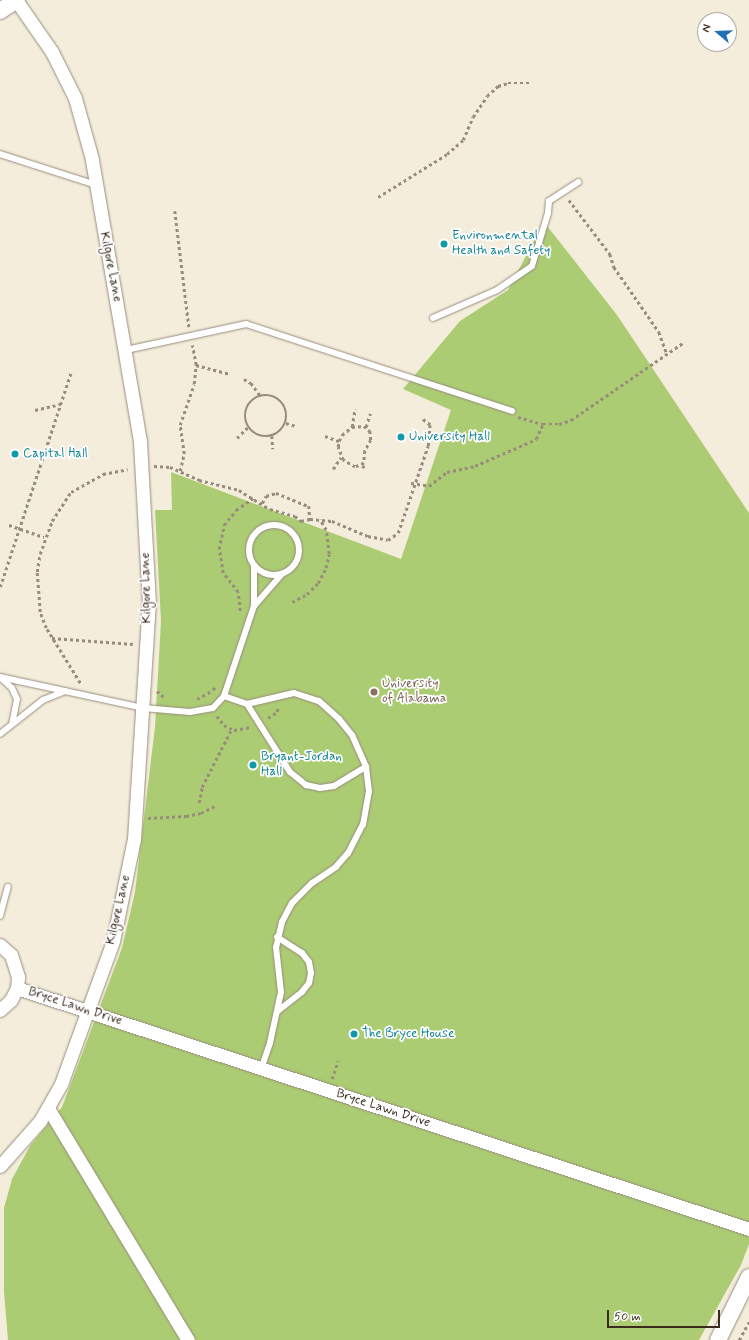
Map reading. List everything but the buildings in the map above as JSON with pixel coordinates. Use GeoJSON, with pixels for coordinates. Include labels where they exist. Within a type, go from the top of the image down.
{"type":"FeatureCollection","features":[{"type":"Feature","properties":{"kind":"street"},"geometry":{"type":"LineString","coordinates":[[0,11],[17,0]]}},
{"type":"Feature","properties":{"kind":"street","name":"Kilgore Lane"},"geometry":{"type":"LineString","coordinates":[[0,1166],[40,1121],[61,1084],[113,941],[125,888],[136,818],[149,603],[143,466],[126,350],[92,159],[75,98],[52,52],[17,0]]}},
{"type":"Feature","properties":{"kind":"street"},"geometry":{"type":"LineString","coordinates":[[0,945],[11,955],[16,965],[17,988],[11,1000],[0,1010]]}},
{"type":"Feature","properties":{"kind":"street","name":"Bryce Lawn Drive"},"geometry":{"type":"LineString","coordinates":[[17,988],[749,1229]]}},
{"type":"Feature","properties":{"kind":"street"},"geometry":{"type":"LineString","coordinates":[[48,1108],[188,1340]]}},
{"type":"Feature","properties":{"kind":"street"},"geometry":{"type":"LineString","coordinates":[[718,1340],[749,1277]]}},
{"type":"Feature","properties":{"kind":"lane"},"geometry":{"type":"LineString","coordinates":[[0,154],[96,185]]}},
{"type":"Feature","properties":{"kind":"lane"},"geometry":{"type":"LineString","coordinates":[[433,318],[497,290],[532,266],[548,212],[549,201],[578,182]]}},
{"type":"Feature","properties":{"kind":"lane"},"geometry":{"type":"LineString","coordinates":[[126,350],[246,324],[512,411]]}},
{"type":"Feature","properties":{"kind":"lane"},"geometry":{"type":"LineString","coordinates":[[0,677],[143,708],[202,712],[216,706],[224,696],[254,606],[254,565],[249,550],[254,536],[266,527],[281,526],[294,535],[299,550],[294,564],[282,574],[254,606]]}},
{"type":"Feature","properties":{"kind":"lane"},"geometry":{"type":"LineString","coordinates":[[254,565],[267,574],[282,574]]}},
{"type":"Feature","properties":{"kind":"lane"},"geometry":{"type":"LineString","coordinates":[[0,677],[12,688],[17,699],[12,725]]}},
{"type":"Feature","properties":{"kind":"lane"},"geometry":{"type":"LineString","coordinates":[[0,734],[44,700],[65,691]]}},
{"type":"Feature","properties":{"kind":"lane"},"geometry":{"type":"LineString","coordinates":[[224,696],[247,704],[294,693],[319,701],[352,735],[366,767],[369,791],[363,824],[348,853],[336,867],[312,883],[292,903],[277,937],[276,960],[281,992],[278,1011],[261,1069]]}},
{"type":"Feature","properties":{"kind":"lane"},"geometry":{"type":"LineString","coordinates":[[247,704],[290,772],[306,785],[320,788],[334,786],[366,767]]}},
{"type":"Feature","properties":{"kind":"lane"},"geometry":{"type":"LineString","coordinates":[[0,916],[8,887]]}},
{"type":"Feature","properties":{"kind":"lane"},"geometry":{"type":"LineString","coordinates":[[277,937],[302,954],[309,962],[311,972],[308,983],[302,992],[278,1011]]}},
{"type":"Feature","properties":{"kind":"path"},"geometry":{"type":"LineString","coordinates":[[378,197],[447,154],[463,140],[473,117],[487,96],[498,86],[508,83],[529,83]]}},
{"type":"Feature","properties":{"kind":"path"},"geometry":{"type":"LineString","coordinates":[[563,191],[610,254],[614,267],[659,332],[666,354]]}},
{"type":"Feature","properties":{"kind":"path"},"geometry":{"type":"LineString","coordinates":[[512,411],[520,419],[543,424],[559,424],[571,420],[684,342]]}},
{"type":"Feature","properties":{"kind":"path"},"geometry":{"type":"LineString","coordinates":[[196,365],[229,374]]}},
{"type":"Feature","properties":{"kind":"path"},"geometry":{"type":"LineString","coordinates":[[0,587],[71,372]]}},
{"type":"Feature","properties":{"kind":"path"},"geometry":{"type":"LineString","coordinates":[[244,379],[251,383],[260,395]]}},
{"type":"Feature","properties":{"kind":"path"},"geometry":{"type":"LineString","coordinates":[[260,395],[274,395],[280,399],[287,411],[286,423],[282,430],[272,436],[255,434],[248,427],[246,409],[254,398],[260,395]]}},
{"type":"Feature","properties":{"kind":"path"},"geometry":{"type":"LineString","coordinates":[[35,410],[60,404]]}},
{"type":"Feature","properties":{"kind":"path"},"geometry":{"type":"LineString","coordinates":[[352,427],[355,409]]}},
{"type":"Feature","properties":{"kind":"path"},"geometry":{"type":"LineString","coordinates":[[366,427],[370,414]]}},
{"type":"Feature","properties":{"kind":"path"},"geometry":{"type":"LineString","coordinates":[[80,684],[51,638],[40,612],[38,594],[37,572],[44,537],[60,506],[71,492],[103,474],[143,466],[170,467],[199,480],[225,485],[301,521],[310,519],[320,520],[351,528],[379,540],[394,538],[398,534],[428,446],[430,425],[421,418]]}},
{"type":"Feature","properties":{"kind":"path"},"geometry":{"type":"LineString","coordinates":[[286,423],[296,426]]}},
{"type":"Feature","properties":{"kind":"path"},"geometry":{"type":"LineString","coordinates":[[411,483],[429,486],[447,472],[474,466],[530,442],[536,439],[543,424]]}},
{"type":"Feature","properties":{"kind":"path"},"geometry":{"type":"LineString","coordinates":[[237,438],[248,427]]}},
{"type":"Feature","properties":{"kind":"path"},"geometry":{"type":"LineString","coordinates":[[362,466],[372,434],[366,427],[352,427],[342,435],[339,441],[341,457],[348,465],[367,468]]}},
{"type":"Feature","properties":{"kind":"path"},"geometry":{"type":"LineString","coordinates":[[272,436],[273,449]]}},
{"type":"Feature","properties":{"kind":"path"},"geometry":{"type":"LineString","coordinates":[[325,436],[339,441]]}},
{"type":"Feature","properties":{"kind":"path"},"geometry":{"type":"LineString","coordinates":[[333,469],[341,457]]}},
{"type":"Feature","properties":{"kind":"path"},"geometry":{"type":"LineString","coordinates":[[262,503],[266,496],[276,493],[309,506],[310,519]]}},
{"type":"Feature","properties":{"kind":"path"},"geometry":{"type":"LineString","coordinates":[[240,613],[238,592],[223,573],[219,549],[224,525],[236,510],[253,498]]}},
{"type":"Feature","properties":{"kind":"path"},"geometry":{"type":"LineString","coordinates":[[292,602],[307,594],[318,583],[326,568],[329,554],[326,530],[320,520]]}},
{"type":"Feature","properties":{"kind":"path"},"geometry":{"type":"LineString","coordinates":[[9,525],[44,537]]}},
{"type":"Feature","properties":{"kind":"path"},"geometry":{"type":"LineString","coordinates":[[51,638],[136,644]]}},
{"type":"Feature","properties":{"kind":"path"},"geometry":{"type":"LineString","coordinates":[[191,701],[203,697],[213,690],[216,684]]}},
{"type":"Feature","properties":{"kind":"path"},"geometry":{"type":"LineString","coordinates":[[156,689],[159,695],[170,699]]}},
{"type":"Feature","properties":{"kind":"path"},"geometry":{"type":"LineString","coordinates":[[199,803],[202,787],[232,728]]}},
{"type":"Feature","properties":{"kind":"path"},"geometry":{"type":"LineString","coordinates":[[136,818],[162,819],[186,816],[201,813],[215,806]]}},
{"type":"Feature","properties":{"kind":"path"},"geometry":{"type":"LineString","coordinates":[[739,1340],[749,1322]]}},
{"type":"Feature","properties":{"kind":"green space"},"geometry":{"type":"Polygon","coordinates":[[[544,222],[617,315],[749,513],[749,1244],[741,1265],[699,1340],[8,1340],[4,1292],[4,1208],[12,1179],[30,1146],[62,1107],[122,948],[135,892],[155,727],[161,621],[155,510],[172,510],[171,472],[401,559],[451,410],[403,389],[460,321],[508,290],[544,222]]]}},
{"type":"Feature","properties":{"kind":"place","name":"Environmental Health and Safety"},"geometry":{"type":"Point","coordinates":[444,244]}},
{"type":"Feature","properties":{"kind":"place","name":"University Hall"},"geometry":{"type":"Point","coordinates":[401,437]}},
{"type":"Feature","properties":{"kind":"place","name":"Capital Hall"},"geometry":{"type":"Point","coordinates":[15,454]}},
{"type":"Feature","properties":{"kind":"place","name":"University of Alabama"},"geometry":{"type":"Point","coordinates":[374,692]}},
{"type":"Feature","properties":{"kind":"place","name":"Bryant-Jordan Hall"},"geometry":{"type":"Point","coordinates":[253,765]}},
{"type":"Feature","properties":{"kind":"place","name":"The Bryce House"},"geometry":{"type":"Point","coordinates":[354,1034]}}]}
